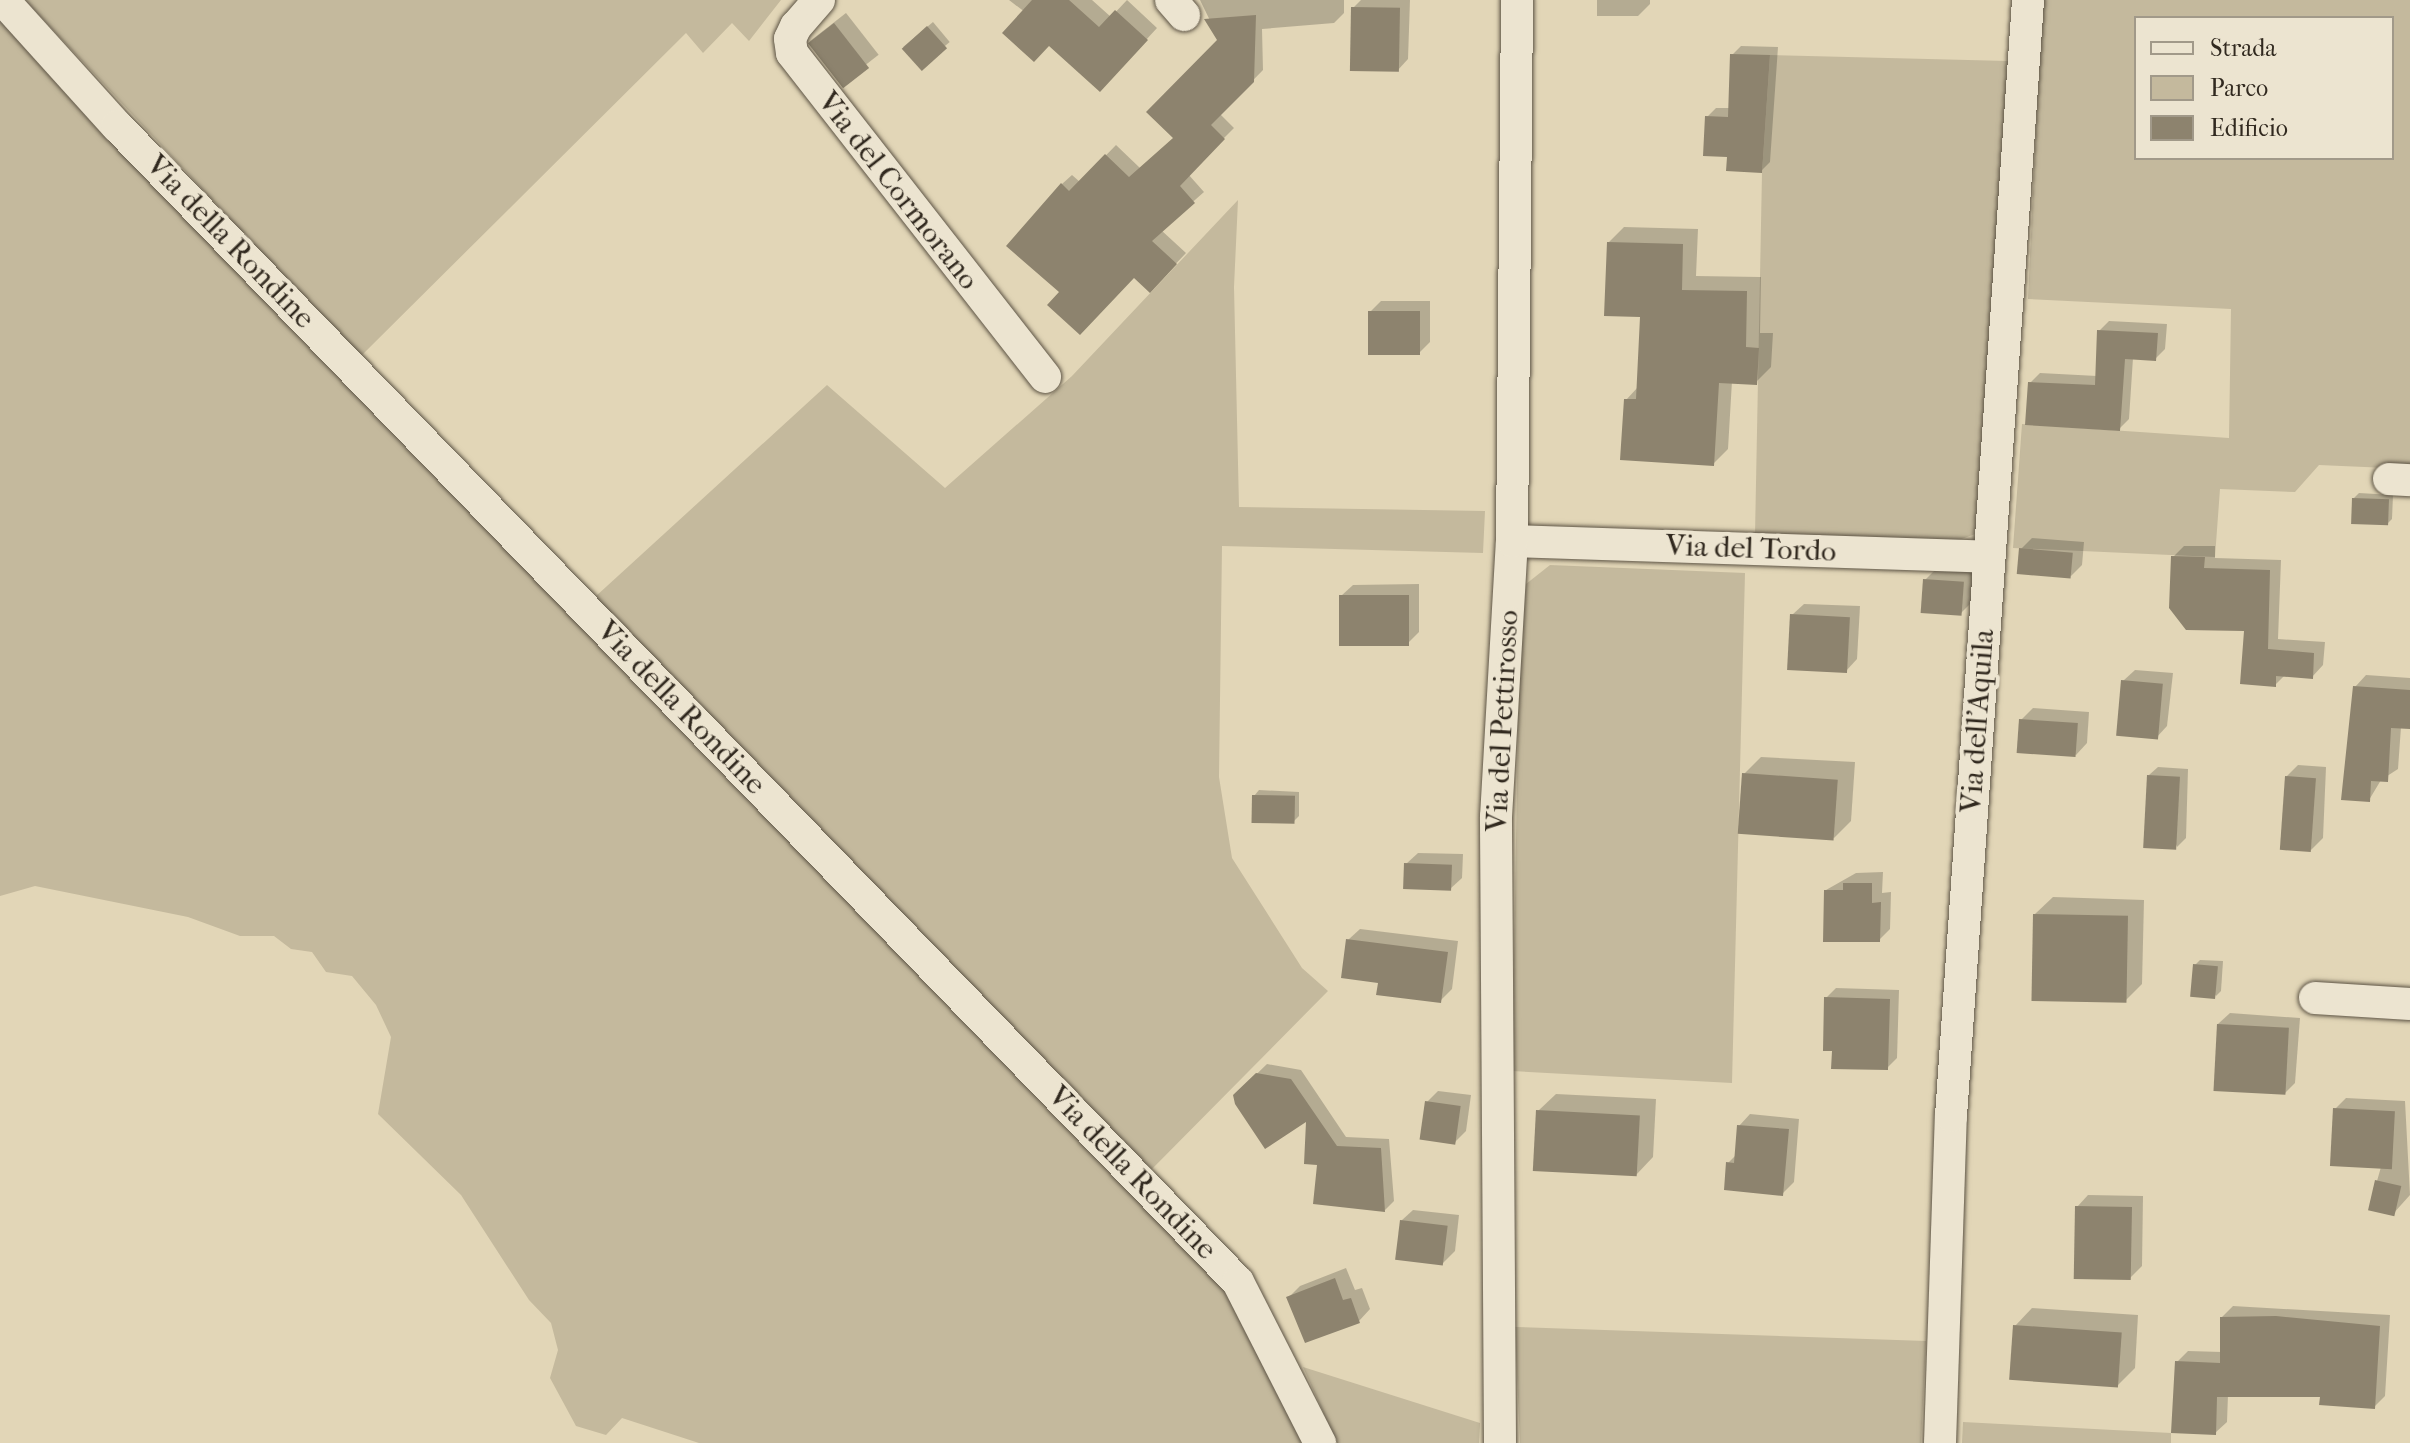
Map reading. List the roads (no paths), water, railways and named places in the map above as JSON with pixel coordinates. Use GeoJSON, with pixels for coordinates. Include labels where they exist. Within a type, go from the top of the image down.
{"type":"FeatureCollection","features":[{"type":"Feature","properties":{"kind":"street","name":"Via della Rondine"},"geometry":{"type":"LineString","coordinates":[[3,0],[117,126],[1238,1282],[1320,1443]]}},
{"type":"Feature","properties":{"kind":"street","name":"Via del Cormorano"},"geometry":{"type":"LineString","coordinates":[[819,0],[796,26],[790,39],[792,53],[1045,377]]}},
{"type":"Feature","properties":{"kind":"street","name":"Via del Pettirosso"},"geometry":{"type":"LineString","coordinates":[[1500,1443],[1496,817],[1512,541],[1517,0]]}},
{"type":"Feature","properties":{"kind":"street","name":"Via dell'Aquila"},"geometry":{"type":"LineString","coordinates":[[1940,1443],[1951,1116],[2028,0]]}},
{"type":"Feature","properties":{"kind":"street","name":"Via del Tordo"},"geometry":{"type":"LineString","coordinates":[[1512,541],[1989,557]]}},
{"type":"Feature","properties":{"kind":"street"},"geometry":{"type":"LineString","coordinates":[[2315,998],[2410,1004]]}}]}
